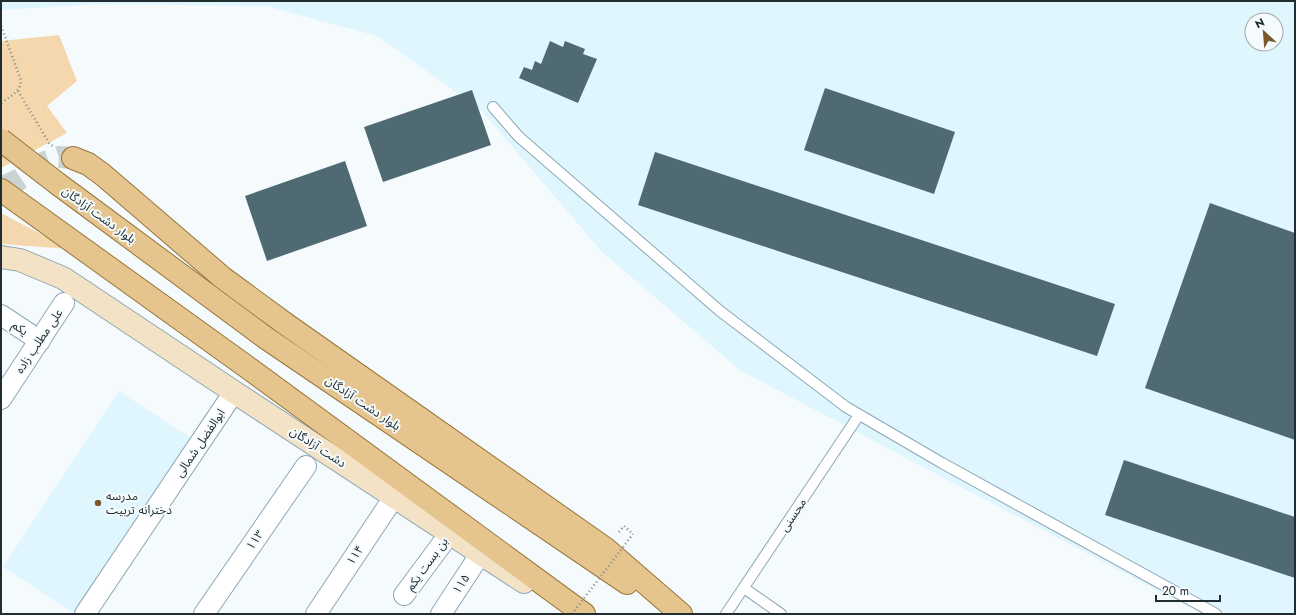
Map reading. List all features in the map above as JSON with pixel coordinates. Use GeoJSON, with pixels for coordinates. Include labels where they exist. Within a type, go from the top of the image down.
{"type":"FeatureCollection","features":[{"type":"Feature","properties":{"kind":"main road","name":"بلوار دشت آزادگان"},"geometry":{"type":"LineString","coordinates":[[1,140],[266,338],[673,614]]}},
{"type":"Feature","properties":{"kind":"main road"},"geometry":{"type":"LineString","coordinates":[[73,158],[88,164],[102,174],[223,278],[287,325],[606,549],[681,614]]}},
{"type":"Feature","properties":{"kind":"main road"},"geometry":{"type":"LineString","coordinates":[[1,190],[584,614]]}},
{"type":"Feature","properties":{"kind":"main road","name":"دشت آزادگان"},"geometry":{"type":"LineString","coordinates":[[1,257],[20,260],[63,278],[573,614]]}},
{"type":"Feature","properties":{"kind":"street","name":"علی مطلب زاده"},"geometry":{"type":"LineString","coordinates":[[1,399],[7,378],[40,341],[64,303]]}},
{"type":"Feature","properties":{"kind":"street","name":"یکم"},"geometry":{"type":"LineString","coordinates":[[1,315],[40,341]]}},
{"type":"Feature","properties":{"kind":"street","name":"ابوالفضل شمالی"},"geometry":{"type":"LineString","coordinates":[[85,614],[234,392]]}},
{"type":"Feature","properties":{"kind":"street","name":"۱۱۳"},"geometry":{"type":"LineString","coordinates":[[204,614],[306,466]]}},
{"type":"Feature","properties":{"kind":"street","name":"۱۱۴"},"geometry":{"type":"LineString","coordinates":[[316,614],[394,497]]}},
{"type":"Feature","properties":{"kind":"street","name":"بن بست یکم"},"geometry":{"type":"LineString","coordinates":[[404,595],[450,533]]}},
{"type":"Feature","properties":{"kind":"street","name":"۱۱۵"},"geometry":{"type":"LineString","coordinates":[[441,614],[481,553]]}},
{"type":"Feature","properties":{"kind":"lane"},"geometry":{"type":"LineString","coordinates":[[493,107],[519,137],[720,311],[846,407],[949,467],[1216,614]]}},
{"type":"Feature","properties":{"kind":"lane","name":"محسنی"},"geometry":{"type":"LineString","coordinates":[[726,614],[859,415]]}},
{"type":"Feature","properties":{"kind":"lane"},"geometry":{"type":"LineString","coordinates":[[744,588],[781,614]]}},
{"type":"Feature","properties":{"kind":"path"},"geometry":{"type":"LineString","coordinates":[[1,26],[21,80],[18,91],[1,104]]}},
{"type":"Feature","properties":{"kind":"path"},"geometry":{"type":"LineString","coordinates":[[18,91],[49,143],[73,158]]}},
{"type":"Feature","properties":{"kind":"path"},"geometry":{"type":"LineString","coordinates":[[573,614],[633,534],[624,526]]}},
{"type":"Feature","properties":{"kind":"shaded area"},"geometry":{"type":"Polygon","coordinates":[[[1,1],[1295,1],[1295,614],[1202,614],[741,371],[601,251],[480,109],[377,36],[266,6],[100,4],[1,10],[1,1]]]}},
{"type":"Feature","properties":{"kind":"shaded area"},"geometry":{"type":"Polygon","coordinates":[[[59,35],[77,81],[47,106],[67,133],[1,168],[1,41],[59,35]]]}},
{"type":"Feature","properties":{"kind":"shaded area"},"geometry":{"type":"Polygon","coordinates":[[[1,213],[69,249],[1,244],[1,213]]]}},
{"type":"Feature","properties":{"kind":"shaded area","name":"مدرسه دخترانه تربیت"},"geometry":{"type":"Polygon","coordinates":[[[119,391],[192,439],[75,614],[3,567],[119,391]]]}},
{"type":"Feature","properties":{"kind":"building"},"geometry":{"type":"Polygon","coordinates":[[[550,41],[563,47],[565,41],[585,49],[583,54],[597,59],[578,103],[519,78],[524,67],[532,70],[535,61],[541,64],[550,41]]]}},
{"type":"Feature","properties":{"kind":"building"},"geometry":{"type":"Polygon","coordinates":[[[825,88],[955,132],[934,194],[804,150],[825,88]]]}},
{"type":"Feature","properties":{"kind":"building"},"geometry":{"type":"Polygon","coordinates":[[[472,90],[491,145],[383,182],[364,127],[472,90]]]}},
{"type":"Feature","properties":{"kind":"building"},"geometry":{"type":"Polygon","coordinates":[[[655,152],[1115,304],[1097,356],[638,205],[655,152]]]}},
{"type":"Feature","properties":{"kind":"building"},"geometry":{"type":"Polygon","coordinates":[[[345,161],[367,226],[267,261],[245,196],[345,161]]]}},
{"type":"Feature","properties":{"kind":"building"},"geometry":{"type":"Polygon","coordinates":[[[1210,203],[1295,233],[1295,440],[1145,388],[1210,203]]]}},
{"type":"Feature","properties":{"kind":"building"},"geometry":{"type":"Polygon","coordinates":[[[1124,460],[1295,517],[1295,578],[1105,515],[1124,460]]]}},
{"type":"Feature","properties":{"kind":"tunnel"},"geometry":{"type":"LineString","coordinates":[[1,188],[18,180],[45,162],[59,157],[73,158]]}},
{"type":"Feature","properties":{"kind":"place","name":"مدرسه دخترانه تربیت"},"geometry":{"type":"Point","coordinates":[98,503]}}]}
